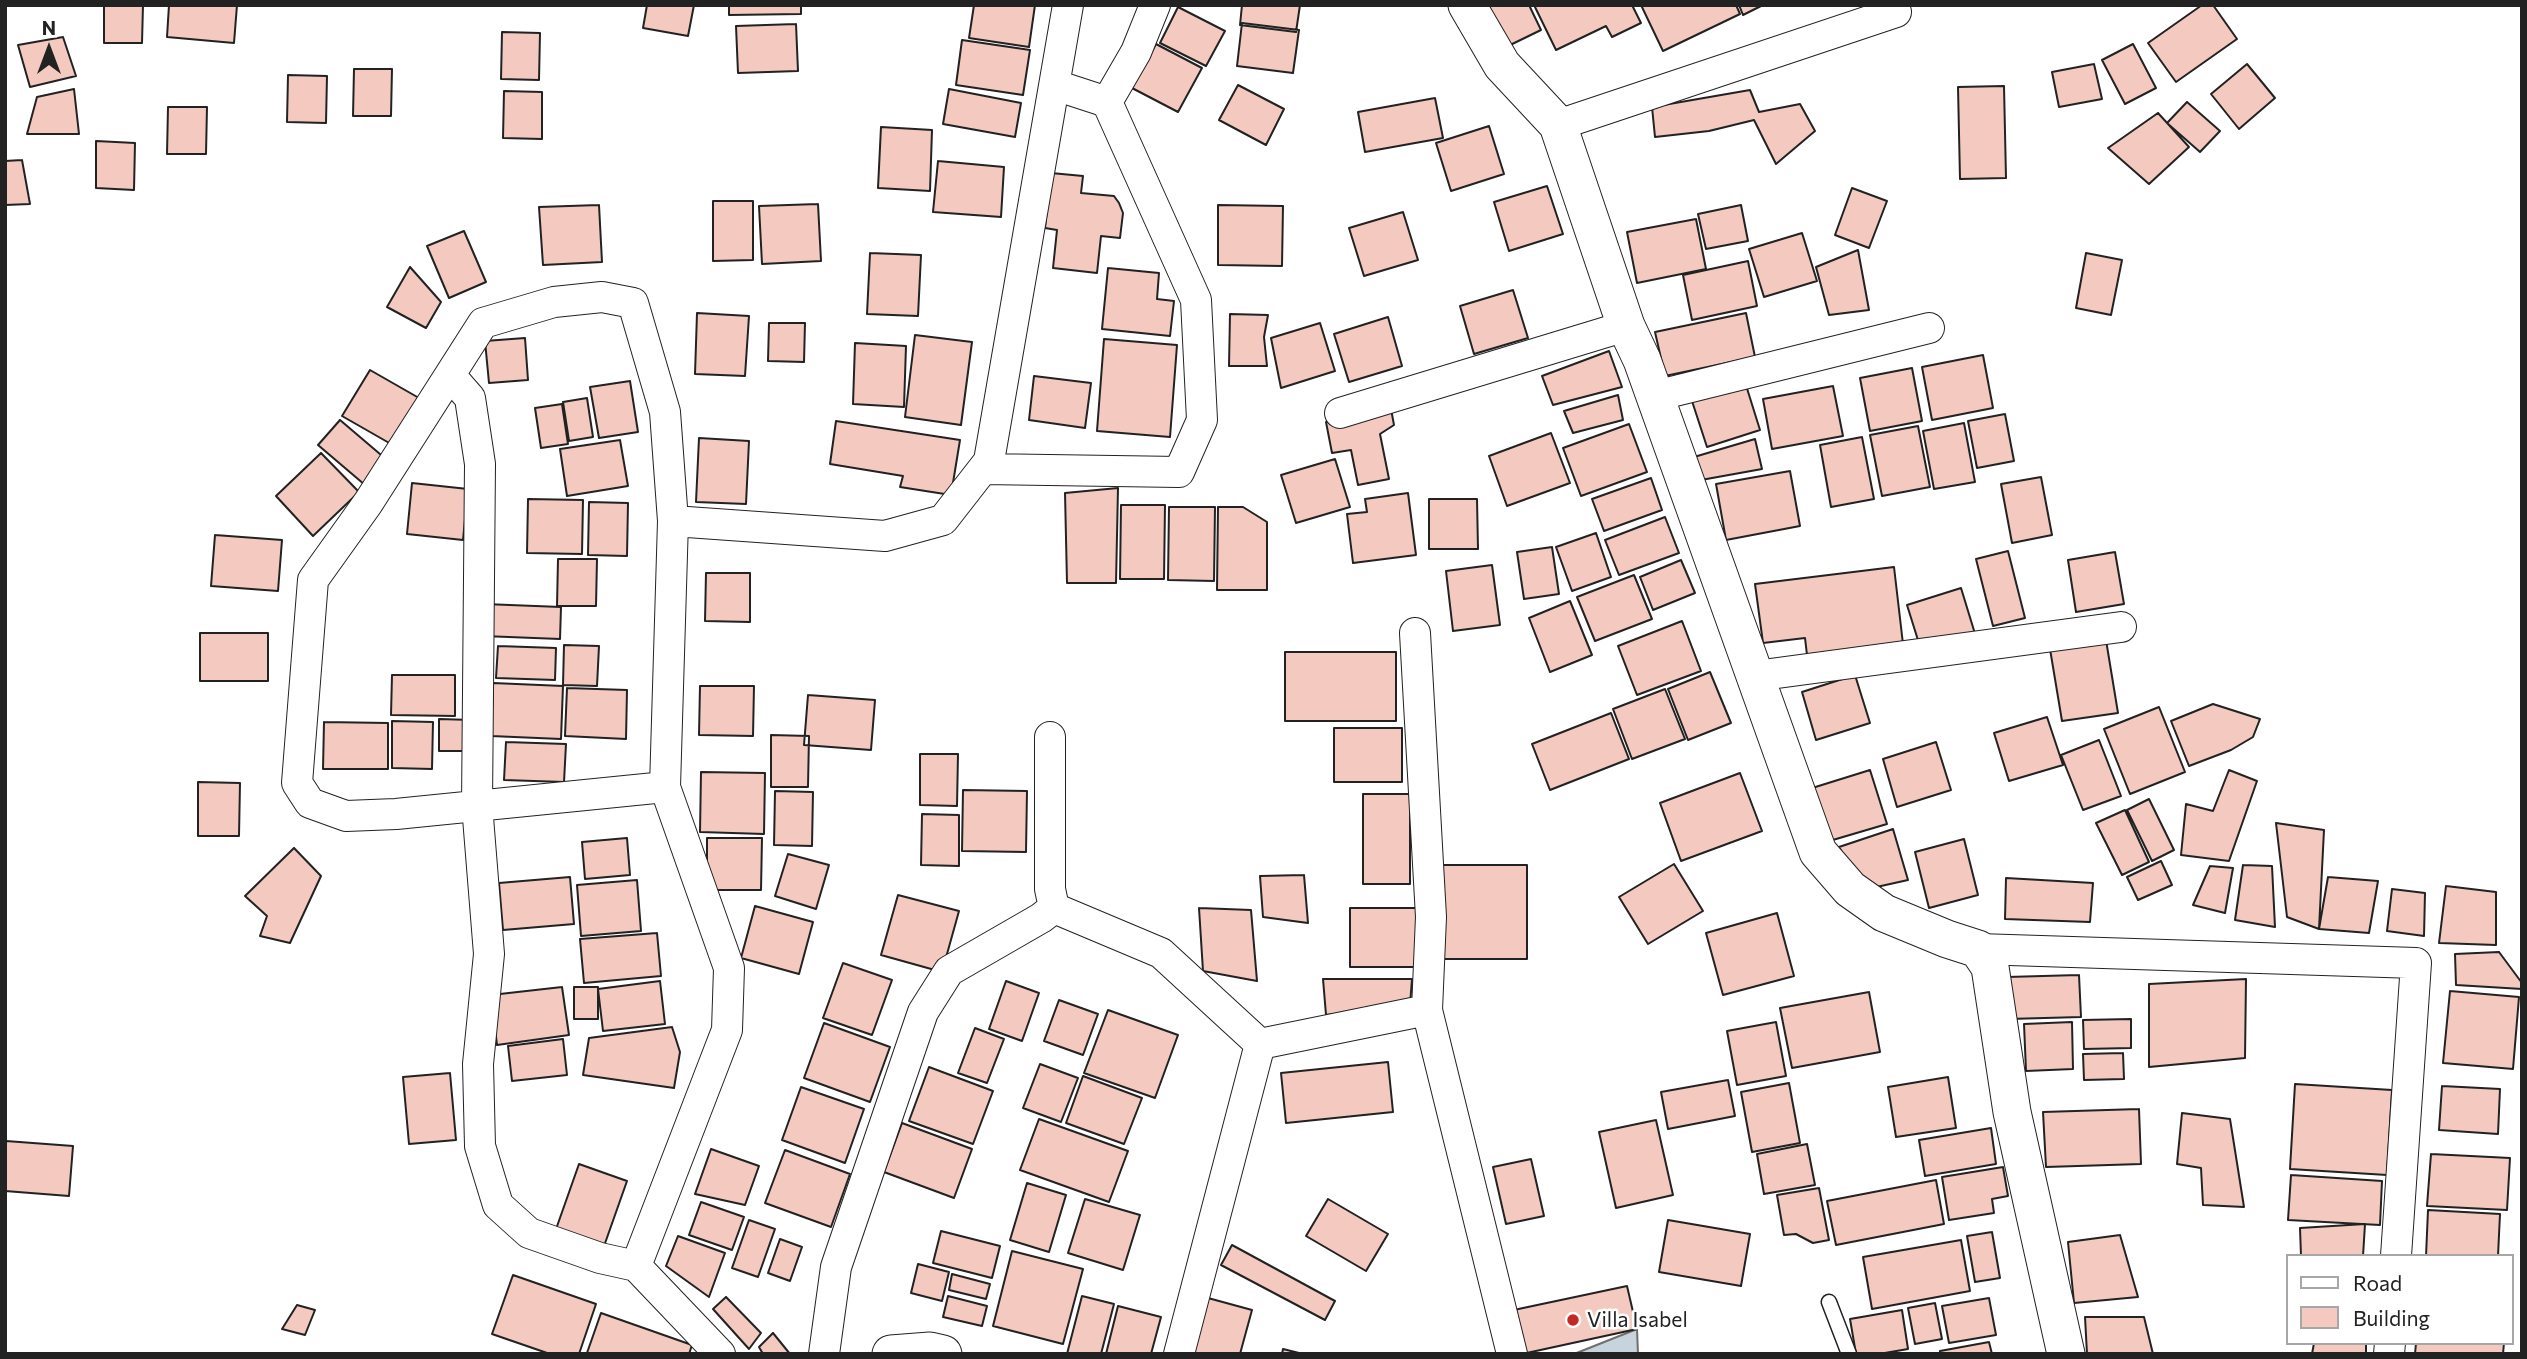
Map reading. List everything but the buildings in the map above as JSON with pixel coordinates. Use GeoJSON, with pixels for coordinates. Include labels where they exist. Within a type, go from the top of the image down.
{"type":"FeatureCollection","features":[{"type":"Feature","properties":{"kind":"street"},"geometry":{"type":"LineString","coordinates":[[673,521],[885,536],[943,520],[989,461],[1068,5]]}},
{"type":"Feature","properties":{"kind":"street"},"geometry":{"type":"LineString","coordinates":[[1107,102],[1136,52],[1155,5]]}},
{"type":"Feature","properties":{"kind":"street"},"geometry":{"type":"LineString","coordinates":[[1467,5],[1502,65],[1558,125],[1626,326],[1656,396],[1818,852],[1850,889],[1884,913],[1947,939],[1978,948],[2416,963],[2396,1254]]}},
{"type":"Feature","properties":{"kind":"street"},"geometry":{"type":"LineString","coordinates":[[1558,125],[1896,12]]}},
{"type":"Feature","properties":{"kind":"street"},"geometry":{"type":"LineString","coordinates":[[982,469],[1180,472],[1202,420],[1196,300],[1107,102],[1055,85]]}},
{"type":"Feature","properties":{"kind":"street"},"geometry":{"type":"LineString","coordinates":[[636,1266],[727,1030],[729,968],[665,787],[673,521],[665,412],[633,303],[602,298],[554,302],[483,323],[368,503],[313,580],[298,783],[310,803],[346,816],[665,787]]}},
{"type":"Feature","properties":{"kind":"street"},"geometry":{"type":"LineString","coordinates":[[1340,413],[1626,326]]}},
{"type":"Feature","properties":{"kind":"street"},"geometry":{"type":"LineString","coordinates":[[1656,396],[1929,328]]}},
{"type":"Feature","properties":{"kind":"street"},"geometry":{"type":"LineString","coordinates":[[450,375],[470,398],[480,464],[477,806],[489,954],[478,1064],[480,1146],[498,1205],[529,1233],[600,1258],[636,1266],[720,1354]]}},
{"type":"Feature","properties":{"kind":"street"},"geometry":{"type":"LineString","coordinates":[[1755,676],[2121,627]]}},
{"type":"Feature","properties":{"kind":"street"},"geometry":{"type":"LineString","coordinates":[[1415,633],[1431,917],[1427,1010],[1512,1354]]}},
{"type":"Feature","properties":{"kind":"street"},"geometry":{"type":"LineString","coordinates":[[1050,737],[1050,889],[1054,908]]}},
{"type":"Feature","properties":{"kind":"street"},"geometry":{"type":"LineString","coordinates":[[1054,908],[1161,953],[1261,1044]]}},
{"type":"Feature","properties":{"kind":"street"},"geometry":{"type":"LineString","coordinates":[[824,1354],[836,1267],[923,1012],[949,971],[1054,908]]}},
{"type":"Feature","properties":{"kind":"street"},"geometry":{"type":"LineString","coordinates":[[1978,948],[1990,967],[2012,1112],[2066,1354]]}},
{"type":"Feature","properties":{"kind":"street"},"geometry":{"type":"LineString","coordinates":[[1261,1044],[1427,1010]]}},
{"type":"Feature","properties":{"kind":"street"},"geometry":{"type":"LineString","coordinates":[[1179,1354],[1261,1044]]}},
{"type":"Feature","properties":{"kind":"street"},"geometry":{"type":"LineString","coordinates":[[891,1354],[930,1351],[943,1354]]}},
{"type":"Feature","properties":{"kind":"lane"},"geometry":{"type":"LineString","coordinates":[[1829,1302],[1849,1354]]}},
{"type":"Feature","properties":{"kind":"shaded area"},"geometry":{"type":"Polygon","coordinates":[[[1637,1329],[1638,1354],[1574,1354],[1637,1329]]]}},
{"type":"Feature","properties":{"kind":"place","name":"Villa Isabel"},"geometry":{"type":"Point","coordinates":[1573,1320]}}]}
